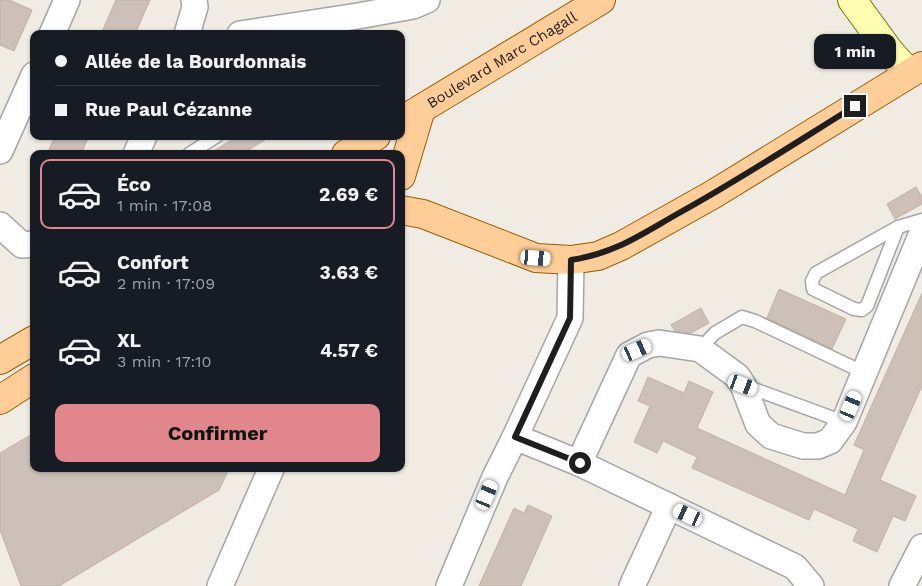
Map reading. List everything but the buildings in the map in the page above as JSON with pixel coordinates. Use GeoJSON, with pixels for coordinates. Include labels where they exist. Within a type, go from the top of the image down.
{"type":"FeatureCollection","features":[{"type":"Feature","properties":{"kind":"main road","name":"Boulevard Marc Chagall"},"geometry":{"type":"LineString","coordinates":[[411,115],[601,0]]}},
{"type":"Feature","properties":{"kind":"main road"},"geometry":{"type":"LineString","coordinates":[[405,211],[423,214],[536,258],[571,260],[598,256],[621,246],[712,195],[918,75]]}},
{"type":"Feature","properties":{"kind":"main road"},"geometry":{"type":"LineString","coordinates":[[405,152],[411,115]]}},
{"type":"Feature","properties":{"kind":"main road"},"geometry":{"type":"LineString","coordinates":[[353,150],[369,140]]}},
{"type":"Feature","properties":{"kind":"main road"},"geometry":{"type":"LineString","coordinates":[[0,360],[30,342]]}},
{"type":"Feature","properties":{"kind":"main road"},"geometry":{"type":"LineString","coordinates":[[0,400],[30,381]]}},
{"type":"Feature","properties":{"kind":"street"},"geometry":{"type":"LineString","coordinates":[[54,30],[67,0]]}},
{"type":"Feature","properties":{"kind":"street"},"geometry":{"type":"LineString","coordinates":[[187,30],[195,7],[194,0]]}},
{"type":"Feature","properties":{"kind":"street"},"geometry":{"type":"LineString","coordinates":[[292,30],[356,25],[427,0]]}},
{"type":"Feature","properties":{"kind":"street"},"geometry":{"type":"LineString","coordinates":[[852,0],[890,52],[918,75]]}},
{"type":"Feature","properties":{"kind":"street"},"geometry":{"type":"LineString","coordinates":[[0,151],[30,84]]}},
{"type":"Feature","properties":{"kind":"street"},"geometry":{"type":"LineString","coordinates":[[0,225],[22,245],[30,244]]}},
{"type":"Feature","properties":{"kind":"street"},"geometry":{"type":"LineString","coordinates":[[580,463],[629,355],[648,345],[659,343],[700,349],[737,376],[743,385],[758,424],[771,436],[803,446],[818,446],[830,441],[844,422],[922,233]]}},
{"type":"Feature","properties":{"kind":"street"},"geometry":{"type":"LineString","coordinates":[[449,586],[495,477],[570,318],[571,260]]}},
{"type":"Feature","properties":{"kind":"street"},"geometry":{"type":"LineString","coordinates":[[515,437],[580,463],[795,567],[811,586]]}},
{"type":"Feature","properties":{"kind":"street"},"geometry":{"type":"LineString","coordinates":[[220,586],[270,472]]}},
{"type":"Feature","properties":{"kind":"street"},"geometry":{"type":"LineString","coordinates":[[632,586],[668,506]]}},
{"type":"Feature","properties":{"kind":"street"},"geometry":{"type":"LineString","coordinates":[[902,586],[922,547]]}},
{"type":"Feature","properties":{"kind":"lane"},"geometry":{"type":"LineString","coordinates":[[195,150],[212,140]]}},
{"type":"Feature","properties":{"kind":"lane"},"geometry":{"type":"LineString","coordinates":[[898,227],[867,306],[862,310],[845,305],[813,289],[812,280],[816,272],[898,227],[922,220]]}},
{"type":"Feature","properties":{"kind":"lane"},"geometry":{"type":"LineString","coordinates":[[700,349],[716,333],[742,317],[864,373]]}},
{"type":"Feature","properties":{"kind":"lane"},"geometry":{"type":"LineString","coordinates":[[743,385],[844,422]]}},
{"type":"Feature","properties":{"kind":"route"},"geometry":{"type":"LineString","coordinates":[[580,463],[515,437],[570,318],[571,260],[598,256],[621,246],[712,195],[855,106]]}}]}
